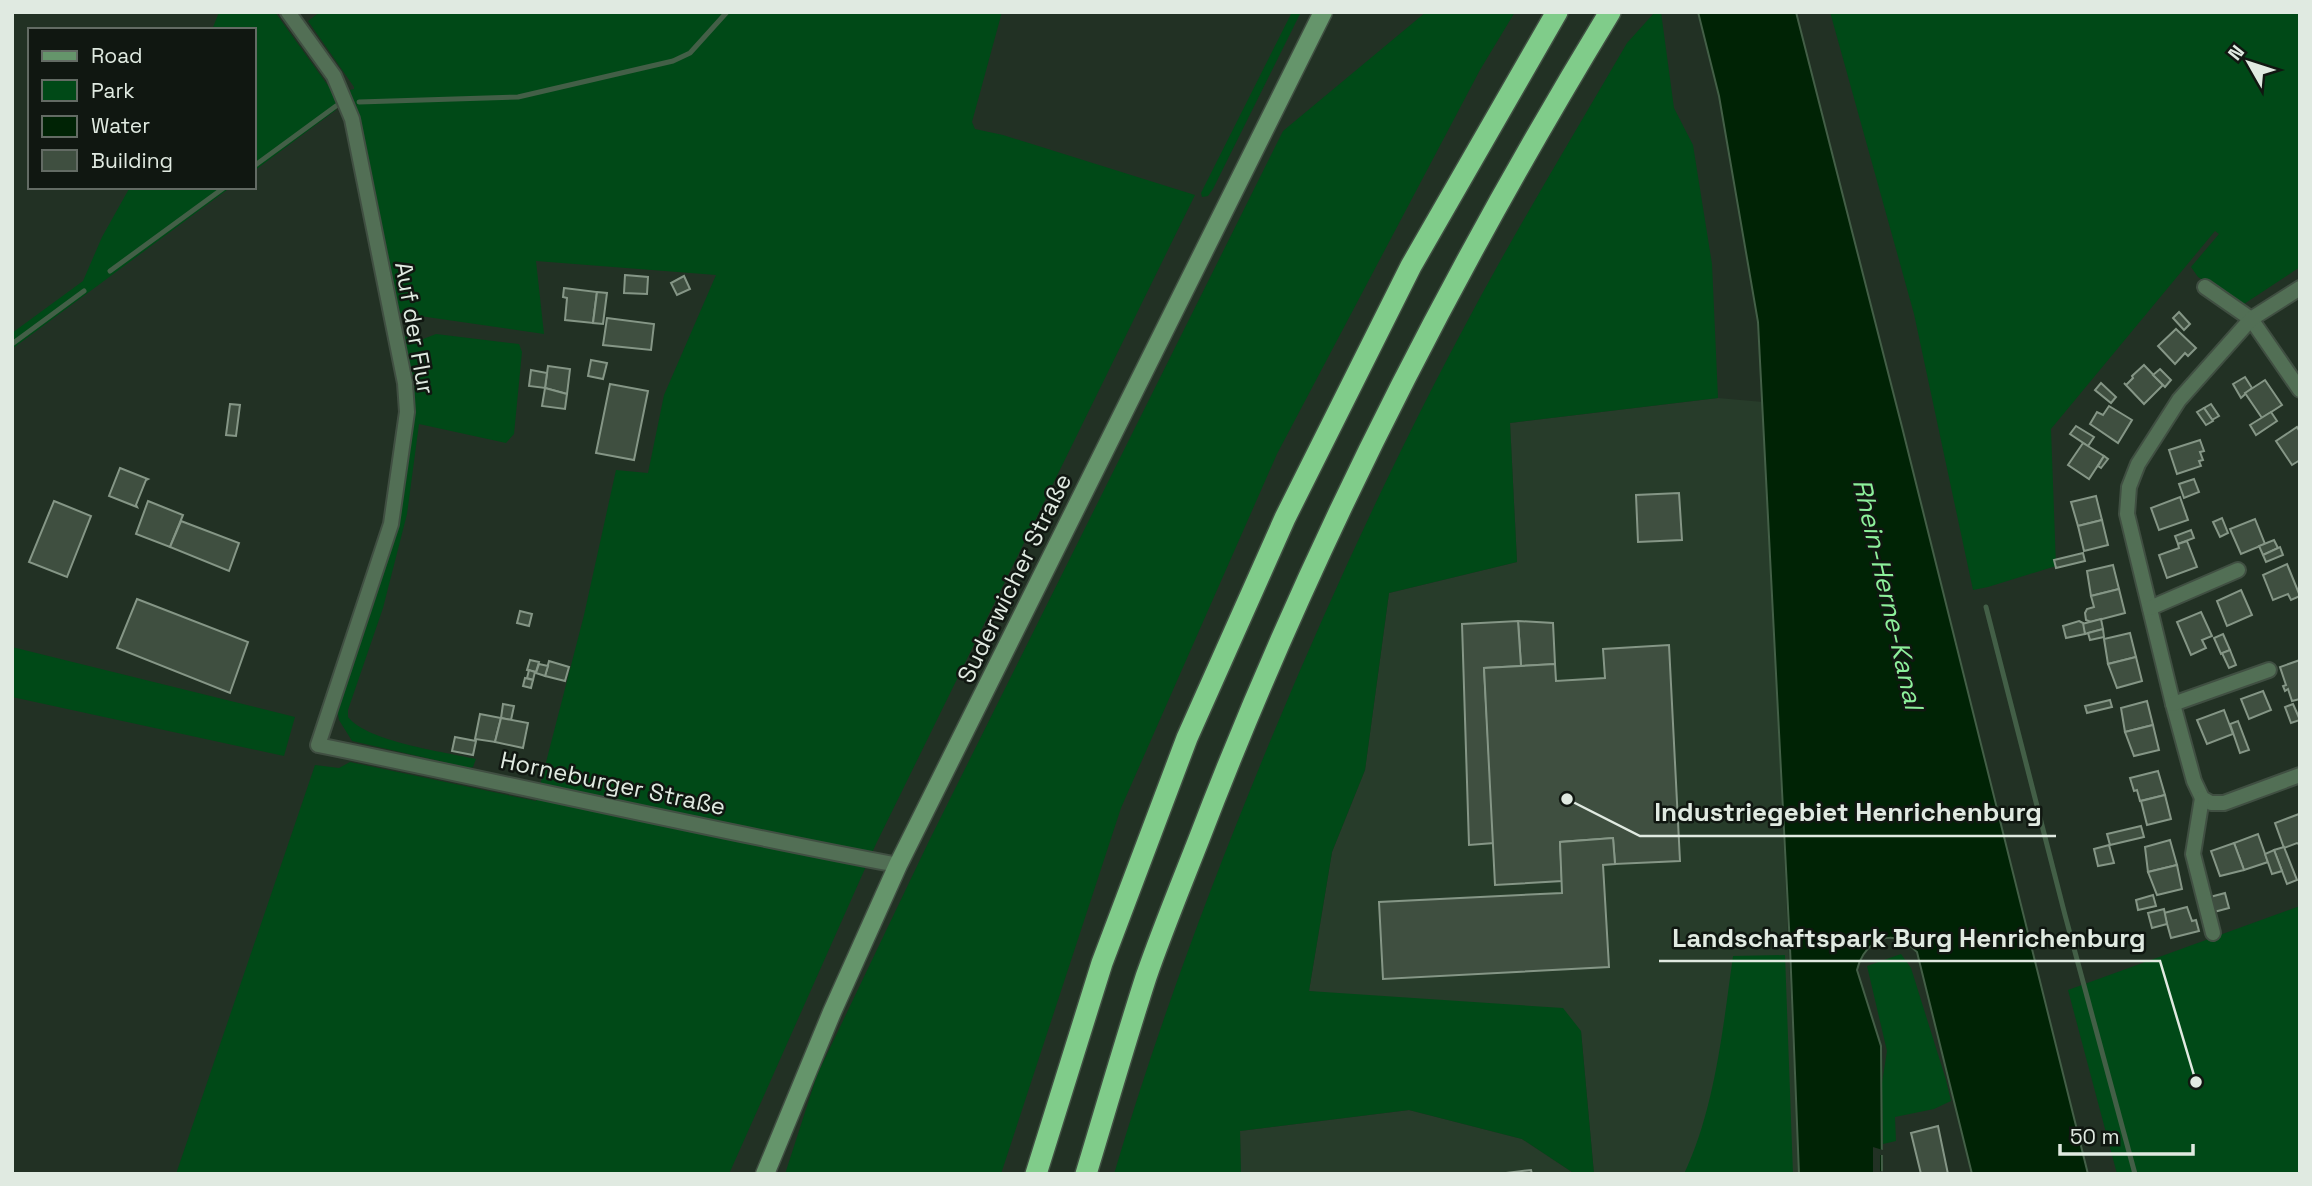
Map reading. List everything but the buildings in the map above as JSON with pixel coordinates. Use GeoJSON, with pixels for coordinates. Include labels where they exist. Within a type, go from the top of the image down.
{"type":"FeatureCollection","features":[{"type":"Feature","properties":{"kind":"highway"},"geometry":{"type":"LineString","coordinates":[[1036,1174],[1107,950],[1187,738],[1269,555],[1411,266],[1557,12]]}},
{"type":"Feature","properties":{"kind":"highway"},"geometry":{"type":"LineString","coordinates":[[1086,1174],[1147,975],[1232,752],[1307,580],[1454,283],[1610,12]]}},
{"type":"Feature","properties":{"kind":"main road","name":"Suderwicher Straße"},"geometry":{"type":"LineString","coordinates":[[765,1174],[832,1012],[898,864],[1323,12]]}},
{"type":"Feature","properties":{"kind":"street","name":"Auf der Flur"},"geometry":{"type":"LineString","coordinates":[[288,12],[334,76],[352,120],[405,383],[407,412],[391,524],[318,745]]}},
{"type":"Feature","properties":{"kind":"street"},"geometry":{"type":"LineString","coordinates":[[2205,287],[2251,319],[2300,390]]}},
{"type":"Feature","properties":{"kind":"street"},"geometry":{"type":"LineString","coordinates":[[2213,933],[2193,854],[2202,798],[2194,781],[2172,704],[2127,514],[2129,487],[2138,464],[2179,400],[2251,319],[2300,288]]}},
{"type":"Feature","properties":{"kind":"street"},"geometry":{"type":"LineString","coordinates":[[2150,608],[2238,570]]}},
{"type":"Feature","properties":{"kind":"street"},"geometry":{"type":"LineString","coordinates":[[2172,704],[2269,670]]}},
{"type":"Feature","properties":{"kind":"street","name":"Horneburger Straße"},"geometry":{"type":"LineString","coordinates":[[318,745],[533,788],[774,841],[898,864]]}},
{"type":"Feature","properties":{"kind":"street"},"geometry":{"type":"LineString","coordinates":[[2202,798],[2211,803],[2224,803],[2300,775]]}},
{"type":"Feature","properties":{"kind":"shaded area"},"geometry":{"type":"Polygon","coordinates":[[[1718,398],[1763,402],[1799,1174],[1594,1174],[1581,1031],[1309,991],[1332,852],[1365,770],[1389,593],[1517,562],[1510,423],[1718,398]]]}},
{"type":"Feature","properties":{"kind":"shaded area"},"geometry":{"type":"Polygon","coordinates":[[[1409,1110],[1522,1139],[1575,1174],[1241,1174],[1240,1131],[1409,1110]]]}},
{"type":"Feature","properties":{"kind":"green space"},"geometry":{"type":"Polygon","coordinates":[[[219,12],[275,12],[337,98],[336,110],[256,170],[256,28],[213,28],[219,12]]]}},
{"type":"Feature","properties":{"kind":"green space"},"geometry":{"type":"Polygon","coordinates":[[[320,12],[1002,12],[972,122],[975,129],[1003,135],[1195,195],[876,844],[729,1174],[176,1174],[315,765],[339,768],[350,762],[536,801],[584,615],[616,470],[648,473],[664,395],[716,275],[536,261],[544,334],[399,313],[350,90],[354,87],[308,21],[320,12]]]}},
{"type":"Feature","properties":{"kind":"green space"},"geometry":{"type":"Polygon","coordinates":[[[1292,12],[1301,12],[1213,189],[1208,196],[1202,197],[1201,193],[1292,12]]]}},
{"type":"Feature","properties":{"kind":"green space"},"geometry":{"type":"Polygon","coordinates":[[[1426,12],[1515,12],[1480,70],[1277,454],[1121,808],[1001,1174],[785,1174],[817,1075],[928,843],[1283,131],[1426,12]]]}},
{"type":"Feature","properties":{"kind":"green space"},"geometry":{"type":"Polygon","coordinates":[[[1655,12],[1661,12],[1674,108],[1693,145],[1712,264],[1718,398],[1510,423],[1517,562],[1389,593],[1365,770],[1332,852],[1309,991],[1563,1008],[1581,1031],[1594,1174],[1575,1174],[1522,1139],[1409,1110],[1240,1131],[1241,1174],[1114,1174],[1169,1004],[1231,837],[1353,551],[1409,435],[1498,265],[1627,43],[1655,12]]]}},
{"type":"Feature","properties":{"kind":"green space"},"geometry":{"type":"Polygon","coordinates":[[[1830,12],[2300,12],[2300,267],[2244,304],[2198,277],[2191,267],[2219,234],[2215,231],[2051,429],[2056,566],[1973,590],[1914,314],[1830,12]]]}},
{"type":"Feature","properties":{"kind":"green space"},"geometry":{"type":"Polygon","coordinates":[[[129,189],[228,189],[12,349],[12,333],[83,281],[102,237],[129,189]]]}},
{"type":"Feature","properties":{"kind":"green space"},"geometry":{"type":"Polygon","coordinates":[[[416,329],[418,341],[436,334],[519,344],[522,352],[514,434],[506,443],[419,424],[407,514],[383,608],[348,710],[348,717],[358,726],[389,739],[476,759],[470,768],[352,741],[339,720],[337,708],[405,468],[401,341],[416,329]]]}},
{"type":"Feature","properties":{"kind":"green space"},"geometry":{"type":"Polygon","coordinates":[[[12,647],[295,717],[284,756],[12,697],[12,647]]]}},
{"type":"Feature","properties":{"kind":"green space"},"geometry":{"type":"Polygon","coordinates":[[[2300,906],[2300,1174],[2117,1174],[2068,990],[2300,906]]]}},
{"type":"Feature","properties":{"kind":"green space"},"geometry":{"type":"Polygon","coordinates":[[[1901,954],[1911,968],[1951,1101],[1934,1109],[1895,1117],[1896,1141],[1883,1144],[1882,1083],[1887,1051],[1867,966],[1901,954]]]}},
{"type":"Feature","properties":{"kind":"green space"},"geometry":{"type":"Polygon","coordinates":[[[1785,955],[1793,1174],[1684,1174],[1695,1149],[1710,1095],[1733,956],[1785,955]]]}},
{"type":"Feature","properties":{"kind":"water","name":"Rhein-Herne-Kanal"},"geometry":{"type":"Polygon","coordinates":[[[1698,12],[1796,12],[2088,1174],[1972,1174],[1917,952],[1904,941],[1888,938],[1880,940],[1868,949],[1857,970],[1881,1046],[1882,1174],[1799,1174],[1758,322],[1719,96],[1698,12]]]}},
{"type":"Feature","properties":{"kind":"pier"},"geometry":{"type":"Polygon","coordinates":[[[1873,1147],[1886,1151],[1886,1155],[1880,1155],[1880,1171],[1886,1174],[1873,1174],[1873,1147]]]}},
{"type":"Feature","properties":{"kind":"waterway"},"geometry":{"type":"LineString","coordinates":[[359,102],[518,97],[673,61],[690,53],[727,12]]}},
{"type":"Feature","properties":{"kind":"waterway"},"geometry":{"type":"LineString","coordinates":[[256,165],[336,106]]}},
{"type":"Feature","properties":{"kind":"waterway"},"geometry":{"type":"LineString","coordinates":[[110,271],[222,189]]}},
{"type":"Feature","properties":{"kind":"waterway"},"geometry":{"type":"LineString","coordinates":[[12,344],[84,291]]}},
{"type":"Feature","properties":{"kind":"waterway"},"geometry":{"type":"LineString","coordinates":[[1986,607],[2135,1174]]}},
{"type":"Feature","properties":{"kind":"place","name":"Industriegebiet Henrichenburg"},"geometry":{"type":"Point","coordinates":[1567,799]}},
{"type":"Feature","properties":{"kind":"place","name":"Landschaftspark Burg Henrichenburg"},"geometry":{"type":"Point","coordinates":[2196,1082]}}]}
